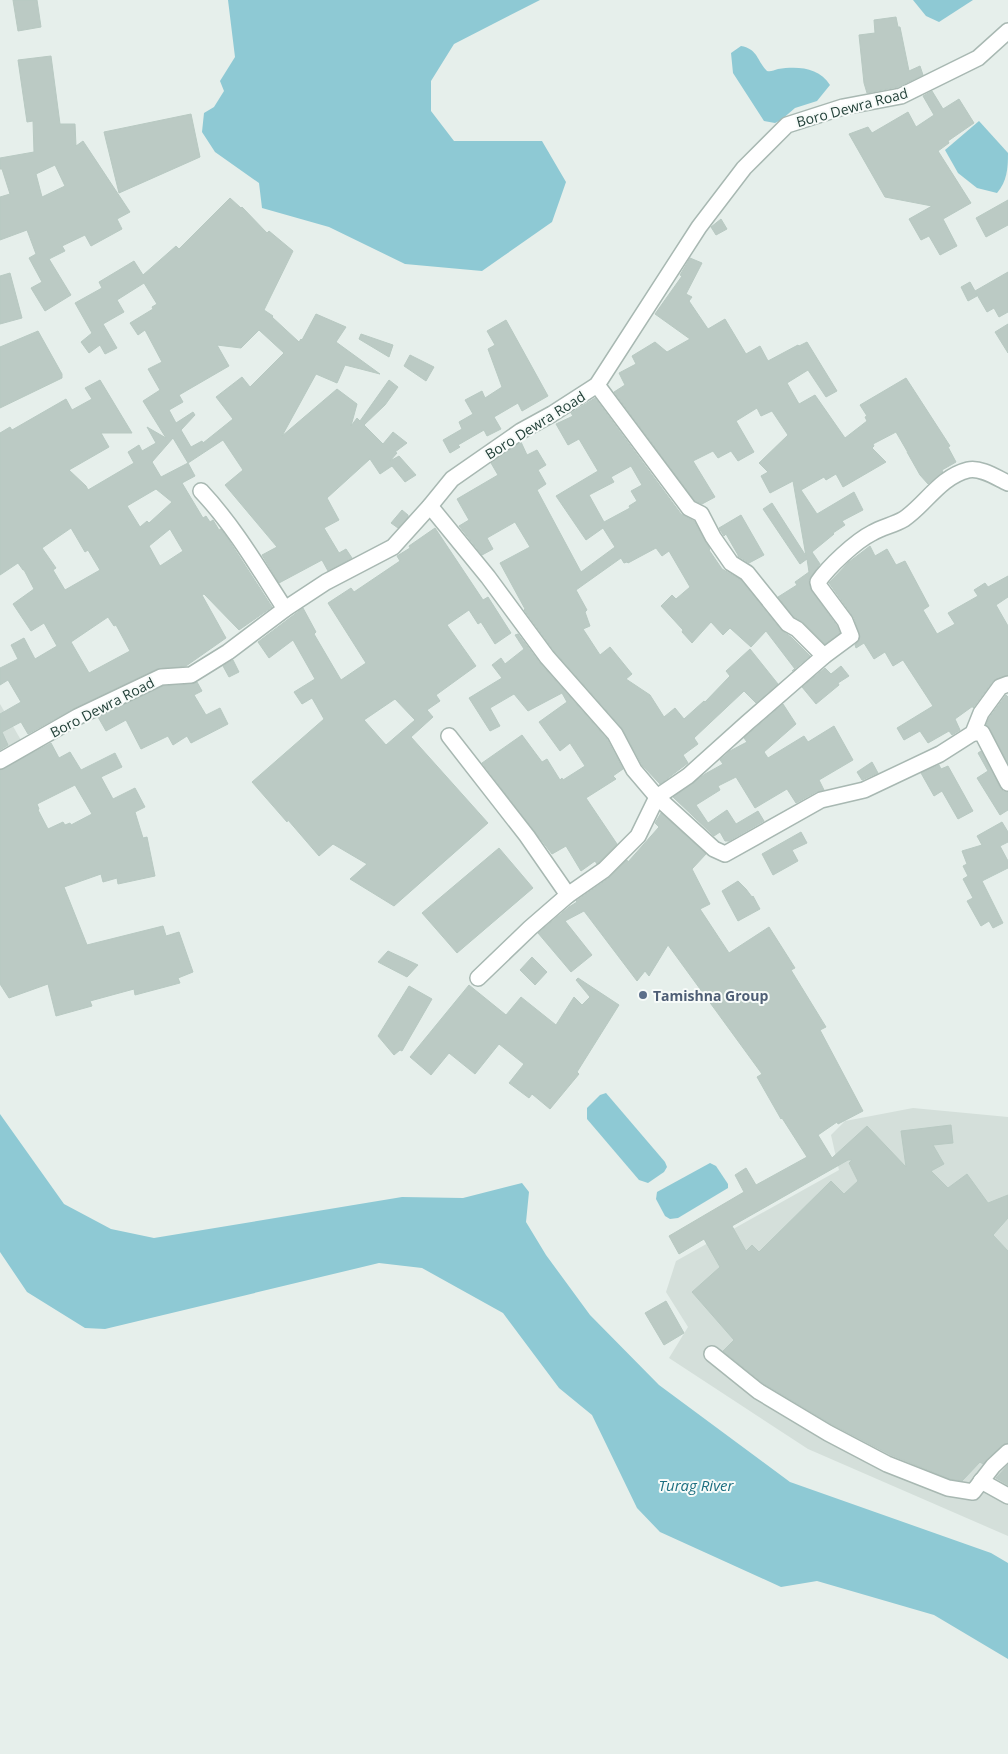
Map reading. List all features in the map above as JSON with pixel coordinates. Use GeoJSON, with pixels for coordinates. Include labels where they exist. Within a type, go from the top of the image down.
{"type":"FeatureCollection","features":[{"type":"Feature","properties":{"kind":"street","name":"Boro Dewra Road"},"geometry":{"type":"LineString","coordinates":[[0,761],[77,717],[161,677],[191,675],[228,652],[285,609],[326,582],[393,547],[452,479],[521,431],[552,414],[597,385],[699,227],[744,168],[787,125],[843,107],[901,96],[978,58],[1008,31]]}},
{"type":"Feature","properties":{"kind":"street"},"geometry":{"type":"LineString","coordinates":[[597,385],[689,508],[701,514],[713,537],[732,563],[747,573],[788,624],[797,629],[824,656]]}},
{"type":"Feature","properties":{"kind":"street"},"geometry":{"type":"LineString","coordinates":[[478,978],[530,928],[568,895],[604,870],[638,836],[657,797],[688,776],[824,656],[851,636],[845,622],[818,582],[844,554],[872,533],[905,518],[940,486],[967,470],[988,474],[1008,483]]}},
{"type":"Feature","properties":{"kind":"street"},"geometry":{"type":"LineString","coordinates":[[201,491],[214,504],[285,609]]}},
{"type":"Feature","properties":{"kind":"street"},"geometry":{"type":"LineString","coordinates":[[430,506],[488,577],[547,656],[615,734],[634,770],[657,797],[714,849],[725,854],[821,800],[864,790],[940,754],[972,732],[981,713],[995,693],[1000,687],[1008,684]]}},
{"type":"Feature","properties":{"kind":"street"},"geometry":{"type":"LineString","coordinates":[[972,732],[982,733],[1008,783]]}},
{"type":"Feature","properties":{"kind":"street"},"geometry":{"type":"LineString","coordinates":[[449,736],[527,836],[568,895]]}},
{"type":"Feature","properties":{"kind":"street"},"geometry":{"type":"LineString","coordinates":[[712,1354],[758,1391],[828,1433],[887,1464],[948,1488],[973,1492],[1008,1452]]}},
{"type":"Feature","properties":{"kind":"street"},"geometry":{"type":"LineString","coordinates":[[981,1481],[1008,1496]]}},
{"type":"Feature","properties":{"kind":"shaded area"},"geometry":{"type":"Polygon","coordinates":[[[0,704],[25,747],[0,758],[0,704]]]}},
{"type":"Feature","properties":{"kind":"shaded area"},"geometry":{"type":"Polygon","coordinates":[[[913,1108],[1008,1117],[1008,1536],[808,1449],[669,1358],[688,1327],[666,1292],[676,1261],[839,1170],[831,1135],[845,1121],[913,1108]]]}},
{"type":"Feature","properties":{"kind":"water"},"geometry":{"type":"Polygon","coordinates":[[[228,0],[540,0],[454,44],[431,81],[431,111],[454,141],[542,141],[566,182],[552,222],[482,271],[405,264],[329,227],[262,208],[259,183],[215,152],[202,132],[204,113],[214,107],[224,91],[220,81],[235,57],[228,0]]]}},
{"type":"Feature","properties":{"kind":"water"},"geometry":{"type":"Polygon","coordinates":[[[913,0],[973,0],[939,22],[926,16],[913,0]]]}},
{"type":"Feature","properties":{"kind":"water"},"geometry":{"type":"Polygon","coordinates":[[[741,46],[751,50],[767,71],[793,68],[807,69],[820,74],[830,85],[817,101],[795,108],[775,123],[764,121],[733,73],[731,53],[741,46]]]}},
{"type":"Feature","properties":{"kind":"water"},"geometry":{"type":"Polygon","coordinates":[[[979,121],[1008,153],[1006,175],[997,193],[977,188],[958,173],[945,150],[979,121]]]}},
{"type":"Feature","properties":{"kind":"water"},"geometry":{"type":"Polygon","coordinates":[[[606,1093],[665,1162],[667,1167],[664,1172],[648,1183],[639,1180],[587,1119],[587,1108],[600,1095],[606,1093]]]}},
{"type":"Feature","properties":{"kind":"water","name":"Turag River"},"geometry":{"type":"Polygon","coordinates":[[[0,1114],[64,1204],[111,1229],[154,1238],[402,1197],[463,1198],[522,1183],[529,1192],[526,1222],[546,1255],[590,1315],[659,1385],[790,1482],[991,1553],[1008,1563],[1008,1659],[934,1615],[817,1581],[781,1587],[660,1532],[637,1508],[592,1415],[559,1388],[503,1313],[422,1268],[379,1263],[105,1329],[85,1328],[27,1292],[0,1252],[0,1114]]]}},
{"type":"Feature","properties":{"kind":"water"},"geometry":{"type":"Polygon","coordinates":[[[710,1163],[716,1166],[728,1184],[728,1188],[678,1218],[670,1219],[665,1216],[656,1199],[657,1192],[710,1163]]]}},
{"type":"Feature","properties":{"kind":"building"},"geometry":{"type":"Polygon","coordinates":[[[13,0],[37,0],[41,27],[18,31],[13,0]]]}},
{"type":"Feature","properties":{"kind":"building"},"geometry":{"type":"Polygon","coordinates":[[[896,17],[898,27],[900,27],[909,71],[920,66],[923,75],[898,87],[867,93],[864,83],[859,35],[875,33],[874,20],[896,17]]]}},
{"type":"Feature","properties":{"kind":"building"},"geometry":{"type":"Polygon","coordinates":[[[51,56],[60,124],[75,124],[76,146],[83,141],[130,212],[117,219],[122,229],[91,246],[85,235],[62,246],[65,251],[49,259],[71,295],[45,311],[31,288],[42,282],[29,258],[36,254],[27,230],[0,240],[0,197],[10,194],[2,169],[0,169],[0,158],[34,152],[33,121],[27,122],[18,60],[51,56]],[[55,165],[36,174],[42,197],[65,186],[55,165]]]}},
{"type":"Feature","properties":{"kind":"building"},"geometry":{"type":"Polygon","coordinates":[[[932,91],[943,109],[959,99],[974,123],[948,141],[949,143],[938,151],[971,203],[943,219],[957,246],[940,255],[929,236],[921,240],[909,219],[932,206],[885,197],[849,134],[868,127],[872,133],[908,112],[916,127],[934,115],[923,96],[932,91]]]}},
{"type":"Feature","properties":{"kind":"building"},"geometry":{"type":"Polygon","coordinates":[[[191,114],[200,157],[119,193],[104,132],[191,114]]]}},
{"type":"Feature","properties":{"kind":"building"},"geometry":{"type":"Polygon","coordinates":[[[230,198],[242,207],[267,233],[269,231],[293,251],[264,310],[273,316],[299,342],[302,340],[316,314],[346,327],[336,342],[380,374],[345,365],[337,383],[316,374],[282,436],[337,389],[357,404],[351,426],[357,418],[360,421],[389,380],[398,387],[385,405],[364,425],[383,444],[393,432],[407,443],[395,452],[397,453],[390,461],[399,456],[416,475],[405,482],[392,466],[380,474],[370,459],[327,498],[339,520],[324,528],[339,553],[346,549],[352,558],[328,571],[322,560],[279,583],[262,555],[277,547],[225,485],[243,470],[223,440],[188,463],[195,476],[182,483],[203,518],[206,516],[210,522],[213,520],[219,530],[221,529],[272,607],[239,630],[204,594],[202,595],[226,638],[186,666],[157,669],[73,709],[28,734],[21,722],[2,732],[8,745],[0,750],[0,714],[21,702],[8,680],[0,685],[0,668],[18,659],[11,645],[24,638],[35,659],[57,646],[44,623],[31,631],[13,604],[34,589],[24,570],[18,563],[0,575],[0,433],[10,427],[12,430],[66,399],[72,410],[92,399],[85,388],[100,380],[132,433],[101,433],[109,447],[69,470],[88,490],[134,463],[128,452],[139,445],[142,451],[156,443],[147,427],[166,438],[143,401],[160,390],[148,369],[162,362],[145,330],[138,335],[130,323],[153,309],[152,307],[157,304],[144,283],[117,300],[124,312],[103,324],[117,348],[105,354],[100,345],[89,353],[81,342],[92,333],[75,303],[102,288],[99,282],[134,261],[143,275],[176,246],[179,249],[230,198]],[[259,330],[241,348],[217,345],[229,366],[179,395],[183,402],[169,410],[176,423],[193,412],[195,415],[181,430],[191,447],[202,441],[203,443],[233,419],[216,397],[242,377],[250,387],[284,353],[259,330]],[[173,438],[152,462],[161,477],[188,463],[173,438]],[[156,489],[127,506],[140,527],[147,521],[149,523],[172,502],[156,489]],[[71,528],[42,548],[56,568],[53,570],[65,590],[100,570],[88,550],[85,552],[71,528]],[[170,529],[149,546],[160,566],[183,551],[170,529]],[[108,617],[71,642],[89,673],[130,651],[116,625],[114,626],[108,617]]]}},
{"type":"Feature","properties":{"kind":"building"},"geometry":{"type":"Polygon","coordinates":[[[1008,200],[1008,225],[986,237],[976,218],[1008,200]]]}},
{"type":"Feature","properties":{"kind":"building"},"geometry":{"type":"Polygon","coordinates":[[[721,219],[727,229],[716,235],[711,227],[721,219]]]}},
{"type":"Feature","properties":{"kind":"building"},"geometry":{"type":"Polygon","coordinates":[[[690,258],[702,263],[686,294],[692,297],[689,301],[708,329],[725,319],[746,354],[760,346],[768,361],[807,342],[837,391],[826,397],[808,370],[787,383],[799,404],[815,395],[845,438],[867,421],[865,417],[867,416],[860,405],[906,378],[950,446],[948,447],[956,462],[942,470],[943,472],[928,484],[920,475],[907,452],[908,450],[896,432],[873,444],[872,448],[886,462],[843,487],[836,474],[826,480],[824,477],[801,490],[817,514],[854,492],[863,510],[842,521],[845,525],[812,552],[820,564],[809,580],[810,588],[840,633],[825,644],[803,622],[794,617],[778,597],[797,585],[795,582],[809,572],[807,559],[800,564],[763,509],[772,503],[806,556],[793,481],[770,493],[761,476],[768,472],[759,463],[788,435],[772,411],[761,416],[757,408],[736,421],[754,452],[738,461],[731,451],[718,458],[713,451],[693,461],[715,497],[702,504],[695,501],[614,392],[625,385],[619,373],[636,364],[632,356],[655,342],[667,352],[690,339],[655,314],[682,276],[680,275],[690,258]]]}},
{"type":"Feature","properties":{"kind":"building"},"geometry":{"type":"Polygon","coordinates":[[[1008,272],[1008,312],[999,317],[994,308],[987,312],[976,293],[977,296],[968,301],[961,287],[970,282],[975,291],[1008,272]]]}},
{"type":"Feature","properties":{"kind":"building"},"geometry":{"type":"Polygon","coordinates":[[[10,273],[22,318],[0,324],[0,276],[10,273]]]}},
{"type":"Feature","properties":{"kind":"building"},"geometry":{"type":"Polygon","coordinates":[[[506,320],[548,396],[522,411],[518,403],[494,417],[501,429],[487,436],[484,430],[458,445],[460,447],[450,453],[443,440],[462,429],[459,422],[473,414],[465,400],[482,391],[485,398],[502,387],[488,349],[495,345],[487,331],[506,320]]]}},
{"type":"Feature","properties":{"kind":"building"},"geometry":{"type":"Polygon","coordinates":[[[1008,324],[1008,353],[995,332],[1008,324]]]}},
{"type":"Feature","properties":{"kind":"building"},"geometry":{"type":"Polygon","coordinates":[[[38,331],[62,374],[62,378],[0,408],[0,347],[38,331]]]}},
{"type":"Feature","properties":{"kind":"building"},"geometry":{"type":"Polygon","coordinates":[[[361,334],[393,345],[389,357],[359,339],[361,334]]]}},
{"type":"Feature","properties":{"kind":"building"},"geometry":{"type":"Polygon","coordinates":[[[410,355],[434,367],[426,381],[404,366],[410,355]]]}},
{"type":"Feature","properties":{"kind":"building"},"geometry":{"type":"Polygon","coordinates":[[[595,398],[681,514],[694,521],[709,550],[722,569],[741,580],[781,630],[810,656],[795,669],[766,631],[751,647],[730,628],[723,635],[711,622],[692,643],[661,606],[672,595],[676,599],[690,587],[669,551],[662,556],[656,548],[628,563],[624,563],[621,558],[576,590],[587,610],[585,612],[590,626],[583,629],[600,655],[610,647],[632,674],[626,679],[650,695],[664,717],[675,708],[684,719],[705,702],[730,676],[726,671],[750,649],[778,684],[756,703],[744,691],[694,738],[698,744],[683,755],[688,763],[660,784],[642,765],[622,728],[554,651],[524,610],[500,563],[530,547],[515,522],[487,538],[493,549],[482,555],[459,526],[469,520],[457,499],[498,475],[491,463],[521,442],[527,455],[537,450],[546,465],[538,470],[546,484],[537,490],[581,572],[615,547],[603,528],[586,540],[556,496],[598,471],[579,439],[568,445],[556,424],[573,416],[571,413],[595,398]],[[631,466],[611,477],[614,482],[589,495],[604,522],[630,508],[629,506],[637,501],[631,491],[642,485],[631,466]]]}},
{"type":"Feature","properties":{"kind":"building"},"geometry":{"type":"Polygon","coordinates":[[[402,510],[408,517],[398,528],[391,523],[402,510]]]}},
{"type":"Feature","properties":{"kind":"building"},"geometry":{"type":"Polygon","coordinates":[[[741,515],[764,555],[749,563],[738,556],[726,534],[724,536],[719,528],[741,515]]]}},
{"type":"Feature","properties":{"kind":"building"},"geometry":{"type":"Polygon","coordinates":[[[435,528],[483,600],[488,597],[511,633],[495,644],[481,622],[478,624],[469,610],[447,625],[476,666],[436,695],[440,701],[427,710],[433,717],[411,737],[488,823],[394,906],[350,879],[367,864],[333,844],[319,856],[252,782],[324,719],[312,698],[302,704],[294,692],[315,679],[293,640],[269,658],[258,642],[303,608],[316,632],[314,634],[341,680],[366,663],[328,603],[351,588],[354,592],[400,561],[397,556],[410,548],[409,546],[435,528]],[[395,699],[364,720],[386,745],[415,720],[395,699]]]}},
{"type":"Feature","properties":{"kind":"building"},"geometry":{"type":"Polygon","coordinates":[[[870,546],[875,556],[887,549],[896,565],[905,561],[929,606],[923,610],[937,634],[955,624],[948,613],[978,596],[974,590],[985,583],[988,587],[1008,576],[1008,597],[996,605],[1008,626],[1008,675],[993,681],[973,708],[973,706],[955,719],[960,730],[952,735],[949,731],[928,743],[920,731],[904,740],[897,728],[933,706],[903,660],[893,666],[885,652],[874,659],[864,643],[856,648],[855,645],[859,641],[860,636],[854,618],[829,583],[849,562],[870,546]]]}},
{"type":"Feature","properties":{"kind":"building"},"geometry":{"type":"Polygon","coordinates":[[[518,634],[540,663],[607,739],[623,769],[613,776],[616,779],[586,798],[617,844],[597,864],[595,861],[581,871],[566,846],[552,854],[482,763],[522,735],[542,762],[547,759],[560,780],[585,766],[570,743],[560,751],[539,722],[567,702],[562,693],[528,711],[514,694],[490,708],[500,726],[490,731],[469,698],[502,678],[492,665],[501,658],[505,664],[524,649],[515,635],[518,634]]]}},
{"type":"Feature","properties":{"kind":"building"},"geometry":{"type":"Polygon","coordinates":[[[233,660],[239,672],[229,677],[223,666],[233,660]]]}},
{"type":"Feature","properties":{"kind":"building"},"geometry":{"type":"Polygon","coordinates":[[[841,666],[849,676],[838,683],[839,685],[816,704],[802,687],[825,668],[831,674],[841,666]]]}},
{"type":"Feature","properties":{"kind":"building"},"geometry":{"type":"Polygon","coordinates":[[[197,682],[202,691],[194,695],[206,715],[220,708],[228,724],[191,743],[187,736],[173,745],[168,736],[141,749],[126,720],[106,731],[98,717],[163,686],[197,682]]]}},
{"type":"Feature","properties":{"kind":"building"},"geometry":{"type":"Polygon","coordinates":[[[1006,695],[1008,697],[1008,763],[986,725],[1006,695]]]}},
{"type":"Feature","properties":{"kind":"building"},"geometry":{"type":"Polygon","coordinates":[[[783,704],[796,724],[764,752],[768,758],[804,736],[808,742],[834,726],[853,760],[819,780],[824,790],[816,792],[796,803],[787,789],[755,808],[736,777],[718,786],[720,790],[696,805],[708,823],[727,810],[736,824],[758,811],[764,821],[729,841],[725,841],[720,832],[714,836],[673,797],[705,774],[723,764],[720,760],[730,751],[747,742],[744,738],[783,704]]]}},
{"type":"Feature","properties":{"kind":"building"},"geometry":{"type":"Polygon","coordinates":[[[51,743],[59,758],[70,752],[81,770],[115,753],[122,767],[101,777],[113,799],[135,788],[145,807],[135,812],[143,838],[147,837],[155,876],[118,884],[117,878],[103,882],[101,874],[64,887],[87,945],[163,926],[166,936],[179,932],[193,972],[178,978],[180,983],[135,995],[134,989],[90,1001],[92,1006],[56,1016],[48,984],[9,998],[0,984],[0,770],[51,743]],[[75,785],[37,804],[38,810],[48,829],[63,822],[65,825],[70,823],[71,825],[92,814],[75,785]]]}},
{"type":"Feature","properties":{"kind":"building"},"geometry":{"type":"Polygon","coordinates":[[[981,751],[1000,787],[1003,791],[1008,792],[1008,810],[1000,815],[977,778],[988,771],[978,753],[981,751]]]}},
{"type":"Feature","properties":{"kind":"building"},"geometry":{"type":"Polygon","coordinates":[[[872,762],[878,773],[862,780],[857,772],[872,762]]]}},
{"type":"Feature","properties":{"kind":"building"},"geometry":{"type":"Polygon","coordinates":[[[939,765],[941,769],[948,766],[973,811],[958,819],[942,791],[934,796],[921,773],[939,765]]]}},
{"type":"Feature","properties":{"kind":"building"},"geometry":{"type":"Polygon","coordinates":[[[661,813],[706,854],[692,869],[710,904],[700,909],[729,953],[769,927],[795,968],[791,970],[826,1027],[820,1030],[863,1111],[838,1124],[837,1122],[818,1135],[832,1158],[867,1126],[906,1167],[901,1131],[951,1125],[953,1143],[933,1145],[944,1164],[931,1171],[948,1188],[967,1174],[988,1203],[1008,1195],[1008,1218],[993,1235],[1008,1251],[1008,1443],[1002,1445],[983,1464],[980,1462],[962,1481],[950,1479],[891,1455],[833,1425],[763,1383],[723,1351],[734,1340],[692,1292],[720,1267],[704,1239],[679,1254],[669,1236],[744,1192],[735,1175],[746,1168],[756,1185],[807,1157],[781,1119],[757,1077],[762,1074],[668,945],[649,976],[645,971],[637,981],[584,911],[565,921],[592,955],[571,972],[538,933],[576,901],[609,878],[627,860],[628,862],[659,827],[655,823],[661,813]],[[848,1160],[732,1226],[746,1251],[752,1245],[759,1252],[831,1181],[844,1194],[858,1181],[849,1163],[852,1160],[848,1160]]]}},
{"type":"Feature","properties":{"kind":"building"},"geometry":{"type":"Polygon","coordinates":[[[1002,822],[1008,832],[1008,842],[1000,846],[1008,861],[1008,868],[982,881],[1003,923],[993,928],[989,921],[981,926],[967,901],[973,898],[963,879],[968,876],[963,866],[967,864],[962,851],[982,845],[977,836],[1002,822]]]}},
{"type":"Feature","properties":{"kind":"building"},"geometry":{"type":"Polygon","coordinates":[[[801,832],[807,843],[792,850],[798,861],[773,875],[762,854],[801,832]]]}},
{"type":"Feature","properties":{"kind":"building"},"geometry":{"type":"Polygon","coordinates":[[[499,848],[533,888],[457,953],[422,913],[499,848]]]}},
{"type":"Feature","properties":{"kind":"building"},"geometry":{"type":"Polygon","coordinates":[[[738,881],[753,896],[760,909],[738,921],[722,891],[738,881]]]}},
{"type":"Feature","properties":{"kind":"building"},"geometry":{"type":"Polygon","coordinates":[[[388,951],[418,965],[407,977],[378,962],[388,951]]]}},
{"type":"Feature","properties":{"kind":"building"},"geometry":{"type":"Polygon","coordinates":[[[532,957],[547,972],[535,985],[520,970],[532,957]]]}},
{"type":"Feature","properties":{"kind":"building"},"geometry":{"type":"Polygon","coordinates":[[[578,978],[619,1005],[577,1072],[579,1074],[550,1109],[532,1094],[529,1098],[509,1083],[524,1064],[499,1044],[475,1074],[449,1053],[431,1075],[410,1057],[469,985],[506,1015],[521,997],[556,1025],[574,997],[582,1005],[590,997],[576,980],[578,978]]]}},
{"type":"Feature","properties":{"kind":"building"},"geometry":{"type":"Polygon","coordinates":[[[409,986],[432,999],[402,1051],[400,1050],[394,1055],[378,1036],[409,986]]]}},
{"type":"Feature","properties":{"kind":"building"},"geometry":{"type":"Polygon","coordinates":[[[666,1301],[684,1333],[664,1345],[645,1313],[666,1301]]]}},
{"type":"Feature","properties":{"kind":"building"},"geometry":{"type":"Polygon","coordinates":[[[1008,1465],[1008,1485],[996,1478],[1008,1465]]]}},
{"type":"Feature","properties":{"kind":"place","name":"Tamishna Group"},"geometry":{"type":"Point","coordinates":[643,995]}}]}
